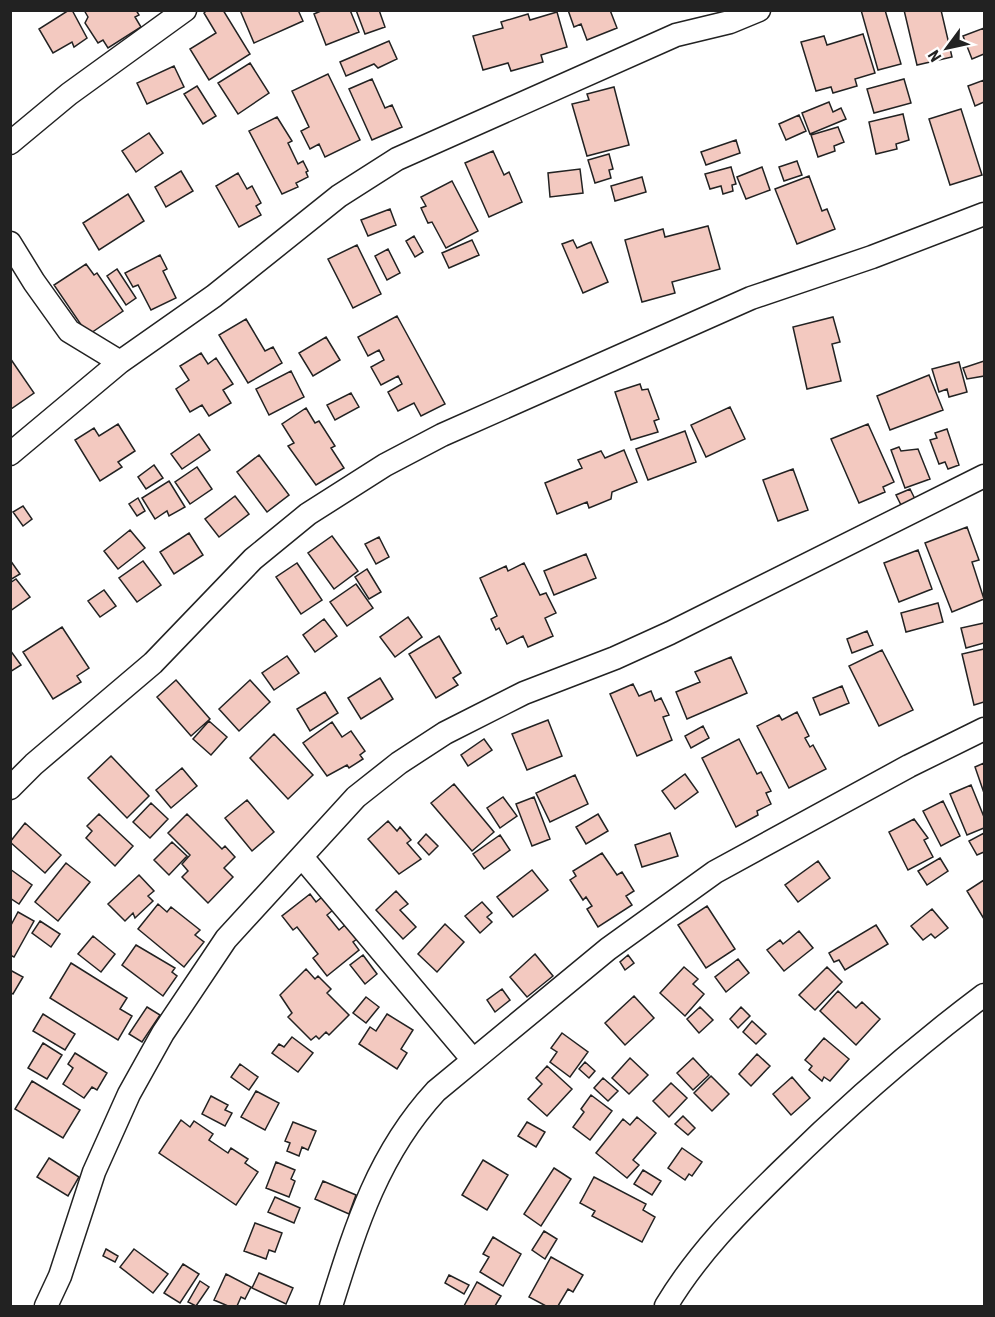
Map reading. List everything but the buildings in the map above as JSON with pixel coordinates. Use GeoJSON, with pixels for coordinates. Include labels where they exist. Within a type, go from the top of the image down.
{"type":"FeatureCollection","features":[{"type":"Feature","properties":{"kind":"street"},"geometry":{"type":"LineString","coordinates":[[10,143],[69,94],[185,10]]}},
{"type":"Feature","properties":{"kind":"street"},"geometry":{"type":"LineString","coordinates":[[10,454],[120,362],[214,296],[339,196],[412,151],[676,35],[730,22],[759,10]]}},
{"type":"Feature","properties":{"kind":"street"},"geometry":{"type":"LineString","coordinates":[[10,788],[34,764],[153,663],[253,559],[308,514],[384,465],[442,435],[751,298],[872,257],[984,214]]}},
{"type":"Feature","properties":{"kind":"street"},"geometry":{"type":"LineString","coordinates":[[10,243],[69,331],[120,362]]}},
{"type":"Feature","properties":{"kind":"street"},"geometry":{"type":"LineString","coordinates":[[46,1306],[60,1276],[94,1172],[129,1094],[164,1033],[226,939],[356,797],[399,763],[445,733],[524,693],[615,658],[670,633],[984,476]]}},
{"type":"Feature","properties":{"kind":"street"},"geometry":{"type":"LineString","coordinates":[[331,1306],[368,1196],[392,1147],[412,1118],[436,1091],[608,949],[715,872],[909,766],[984,729]]}},
{"type":"Feature","properties":{"kind":"street"},"geometry":{"type":"LineString","coordinates":[[302,857],[473,1060]]}},
{"type":"Feature","properties":{"kind":"street"},"geometry":{"type":"LineString","coordinates":[[666,1306],[695,1262],[722,1228],[812,1140],[909,1052],[984,994]]}}]}
